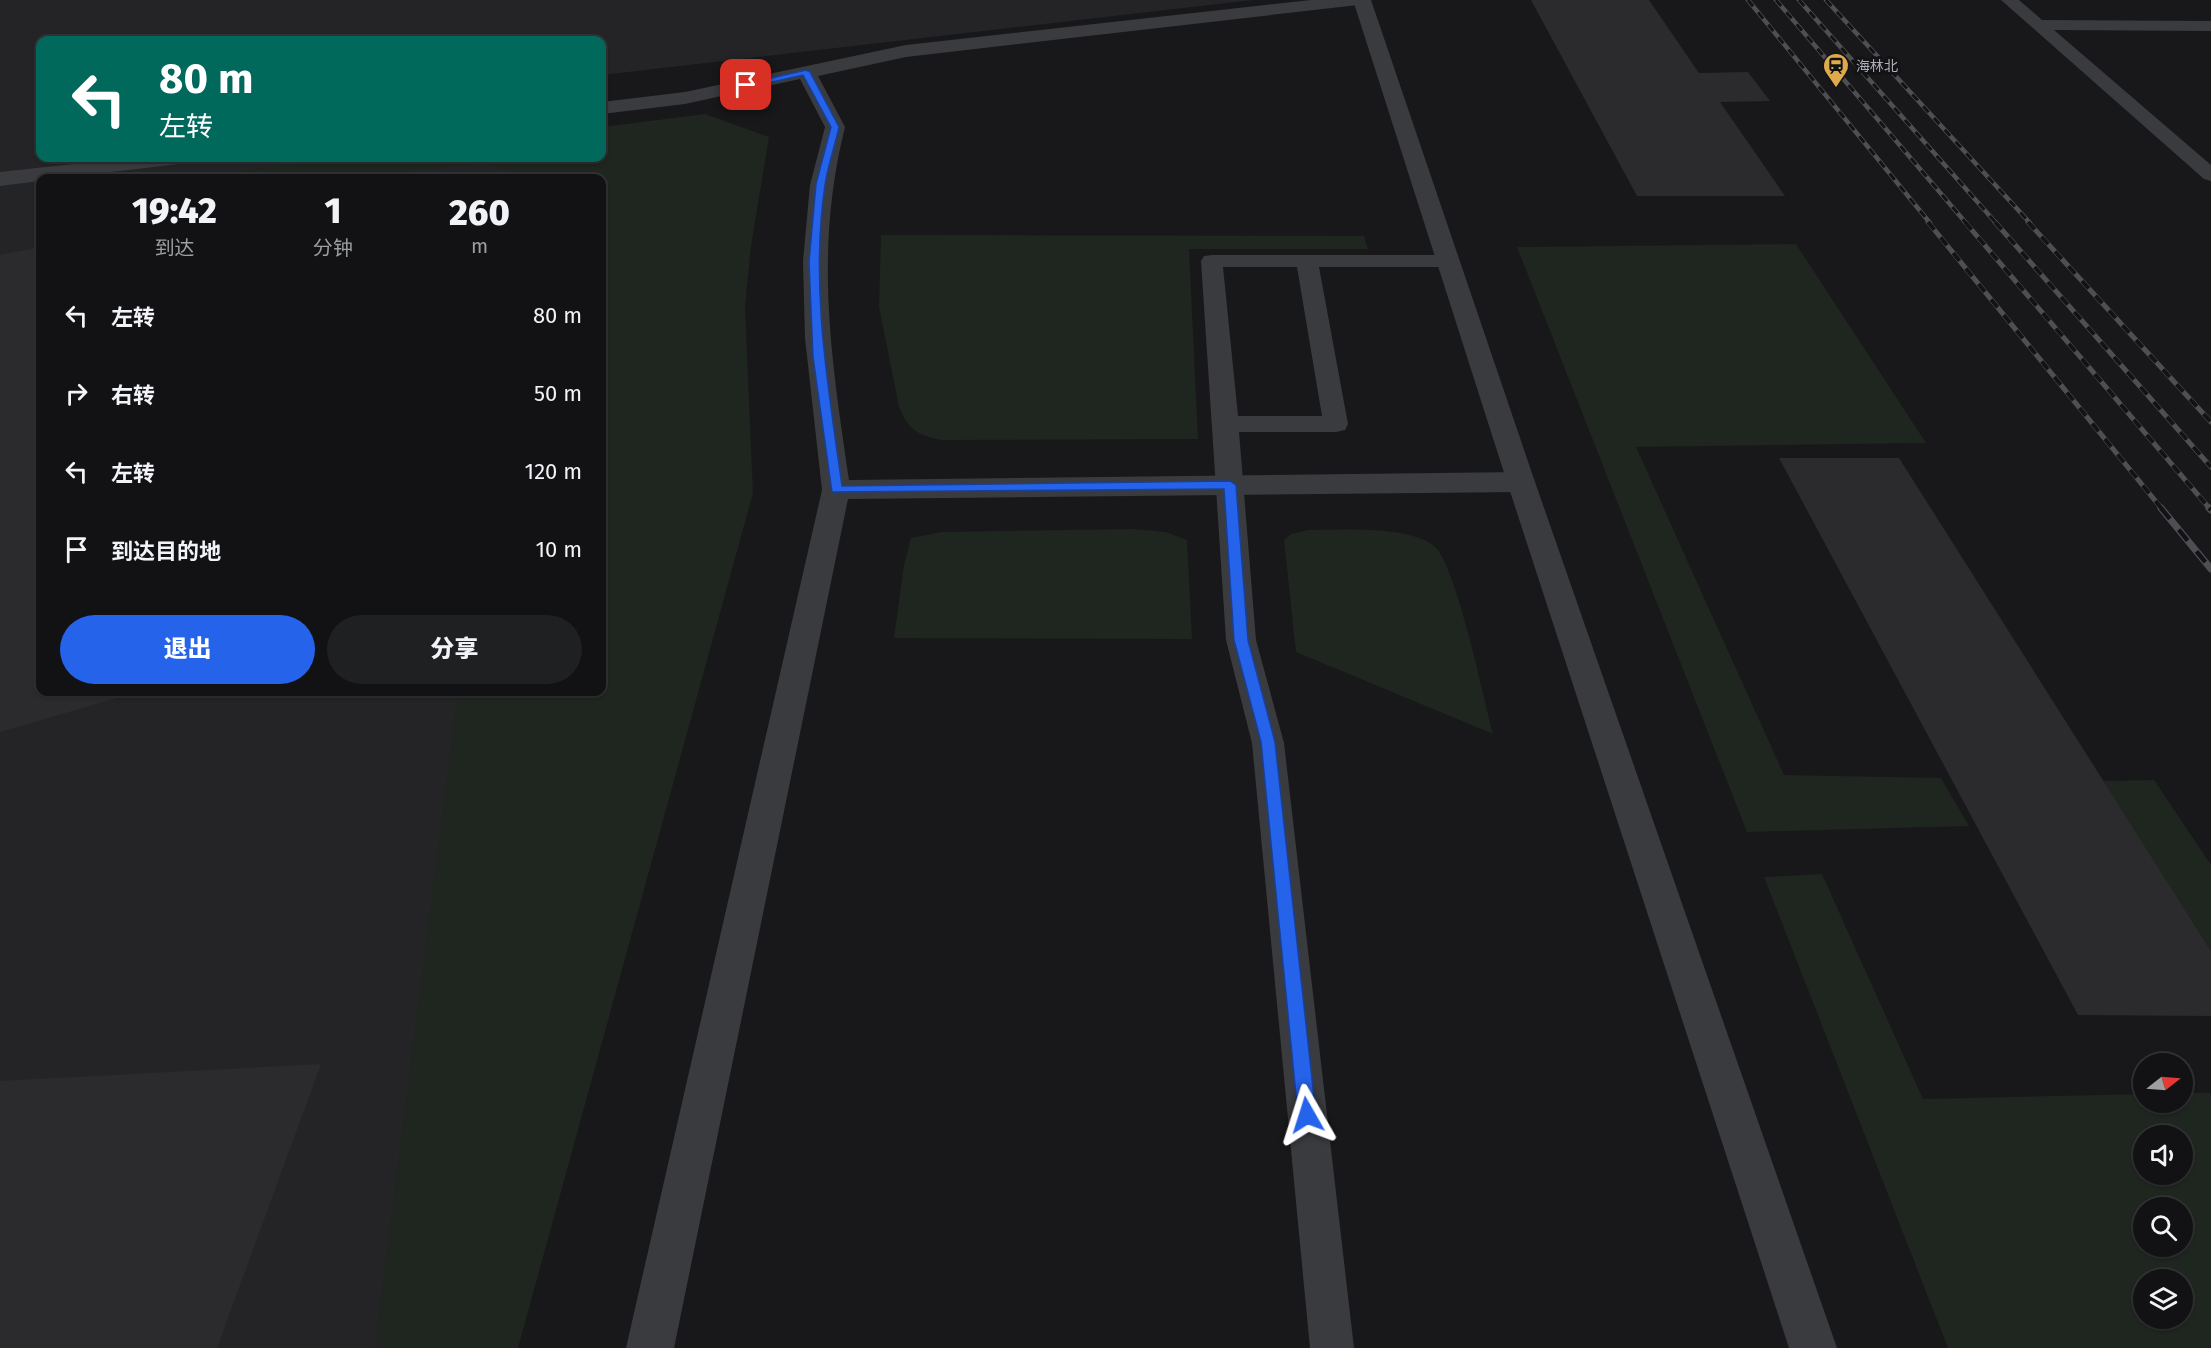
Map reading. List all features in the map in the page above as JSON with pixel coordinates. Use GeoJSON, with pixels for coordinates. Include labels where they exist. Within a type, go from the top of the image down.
{"type":"FeatureCollection","features":[{"type":"Feature","properties":{"kind":"street"},"geometry":{"type":"LineString","coordinates":[[606,108],[686,98],[906,51],[1358,0]]}},
{"type":"Feature","properties":{"kind":"street"},"geometry":{"type":"LineString","coordinates":[[1362,0],[1521,482],[1812,1348]]}},
{"type":"Feature","properties":{"kind":"street"},"geometry":{"type":"LineString","coordinates":[[650,1348],[836,490],[818,357],[814,262],[821,184],[835,127],[806,72]]}},
{"type":"Feature","properties":{"kind":"street"},"geometry":{"type":"LineString","coordinates":[[0,178],[143,162]]}},
{"type":"Feature","properties":{"kind":"street"},"geometry":{"type":"LineString","coordinates":[[836,490],[1521,482]]}},
{"type":"Feature","properties":{"kind":"lane"},"geometry":{"type":"LineString","coordinates":[[2009,0],[2211,176]]}},
{"type":"Feature","properties":{"kind":"lane"},"geometry":{"type":"LineString","coordinates":[[2038,26],[2211,26]]}},
{"type":"Feature","properties":{"kind":"lane"},"geometry":{"type":"LineString","coordinates":[[1332,1348],[1268,742],[1241,640],[1212,261],[1448,261]]}},
{"type":"Feature","properties":{"kind":"lane"},"geometry":{"type":"LineString","coordinates":[[1226,424],[1336,424],[1307,261]]}},
{"type":"Feature","properties":{"kind":"shaded area"},"geometry":{"type":"Polygon","coordinates":[[[0,0],[1253,0],[606,75],[606,36],[36,36],[36,162],[547,162],[545,174],[36,174],[36,696],[486,696],[410,1348],[0,1348],[0,0]]]}},
{"type":"Feature","properties":{"kind":"shaded area"},"geometry":{"type":"Polygon","coordinates":[[[705,114],[769,137],[751,246],[745,307],[753,493],[518,1348],[375,1348],[457,696],[606,696],[606,174],[515,174],[484,163],[384,174],[212,174],[315,162],[606,162],[606,126],[705,114]]]}},
{"type":"Feature","properties":{"kind":"shaded area"},"geometry":{"type":"Polygon","coordinates":[[[881,235],[1364,236],[1368,249],[1189,249],[1198,439],[941,440],[915,430],[906,421],[899,407],[879,307],[881,235]]]}},
{"type":"Feature","properties":{"kind":"shaded area"},"geometry":{"type":"Polygon","coordinates":[[[1796,244],[1926,443],[1636,447],[1784,775],[1941,778],[1969,826],[1747,832],[1517,247],[1796,244]]]}},
{"type":"Feature","properties":{"kind":"shaded area"},"geometry":{"type":"Polygon","coordinates":[[[1133,529],[1166,532],[1187,540],[1192,639],[894,638],[904,565],[911,538],[942,532],[1133,529]]]}},
{"type":"Feature","properties":{"kind":"shaded area"},"geometry":{"type":"Polygon","coordinates":[[[1308,530],[1392,532],[1423,539],[1434,546],[1451,578],[1460,604],[1493,734],[1296,652],[1284,540],[1291,534],[1308,530]]]}},
{"type":"Feature","properties":{"kind":"shaded area"},"geometry":{"type":"Polygon","coordinates":[[[2154,780],[2211,865],[2211,951],[2103,781],[2154,780]]]}},
{"type":"Feature","properties":{"kind":"shaded area"},"geometry":{"type":"Polygon","coordinates":[[[1822,874],[1923,1099],[2133,1094],[2133,1113],[2193,1113],[2193,1093],[2211,1093],[2211,1348],[1948,1348],[1764,877],[1822,874]]]}},
{"type":"Feature","properties":{"kind":"building"},"geometry":{"type":"Polygon","coordinates":[[[1531,0],[1649,0],[1699,73],[1748,72],[1770,101],[1720,102],[1785,196],[1637,196],[1531,0]]]}},
{"type":"Feature","properties":{"kind":"building"},"geometry":{"type":"Polygon","coordinates":[[[36,248],[36,696],[124,696],[0,732],[0,255],[36,248]]]}},
{"type":"Feature","properties":{"kind":"building"},"geometry":{"type":"Polygon","coordinates":[[[1779,458],[1899,458],[2211,951],[2211,1016],[2078,1015],[1779,458]]]}},
{"type":"Feature","properties":{"kind":"building"},"geometry":{"type":"Polygon","coordinates":[[[321,1064],[217,1348],[0,1348],[0,1081],[321,1064]]]}},
{"type":"Feature","properties":{"kind":"railway"},"geometry":{"type":"LineString","coordinates":[[1748,0],[1930,223]]}},
{"type":"Feature","properties":{"kind":"railway"},"geometry":{"type":"LineString","coordinates":[[1776,0],[1966,223]]}},
{"type":"Feature","properties":{"kind":"railway"},"geometry":{"type":"LineString","coordinates":[[1799,0],[1996,223]]}},
{"type":"Feature","properties":{"kind":"railway"},"geometry":{"type":"LineString","coordinates":[[1826,0],[2030,223]]}},
{"type":"Feature","properties":{"kind":"railway"},"geometry":{"type":"LineString","coordinates":[[1928,222],[2162,509]]}},
{"type":"Feature","properties":{"kind":"railway"},"geometry":{"type":"LineString","coordinates":[[1965,222],[2210,509]]}},
{"type":"Feature","properties":{"kind":"railway"},"geometry":{"type":"LineString","coordinates":[[1995,222],[2211,467]]}},
{"type":"Feature","properties":{"kind":"railway"},"geometry":{"type":"LineString","coordinates":[[2028,222],[2211,422]]}},
{"type":"Feature","properties":{"kind":"railway"},"geometry":{"type":"LineString","coordinates":[[2161,508],[2211,569]]}},
{"type":"Feature","properties":{"kind":"place","name":"海林北"},"geometry":{"type":"Point","coordinates":[1836,89]}},
{"type":"Feature","properties":{"kind":"route"},"geometry":{"type":"LineString","coordinates":[[746,85],[806,72],[835,127],[821,184],[814,262],[818,357],[836,490],[1230,485],[1241,640],[1268,742],[1307,1115]]}}]}
